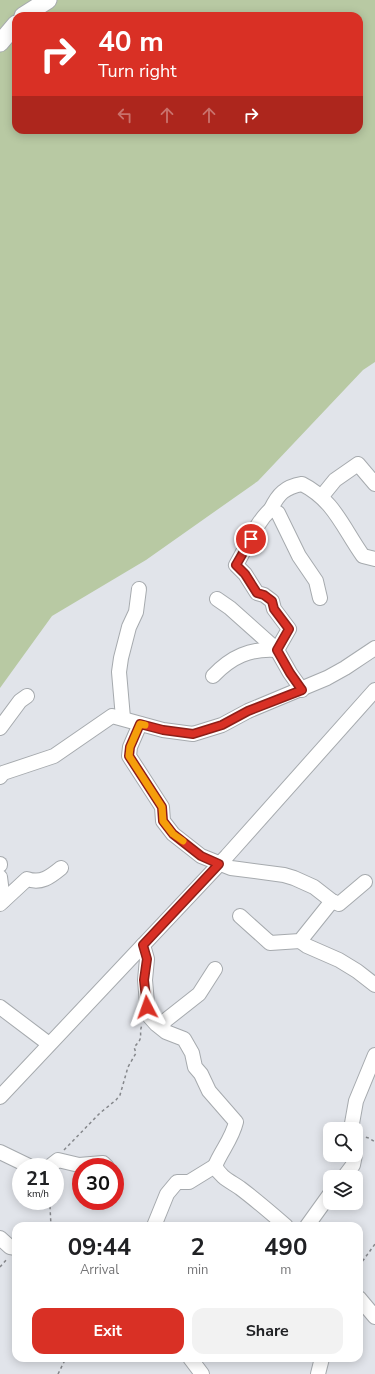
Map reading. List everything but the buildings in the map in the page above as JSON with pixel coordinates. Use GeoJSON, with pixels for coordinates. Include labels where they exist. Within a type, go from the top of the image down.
{"type":"FeatureCollection","features":[{"type":"Feature","properties":{"kind":"main road"},"geometry":{"type":"LineString","coordinates":[[29,12],[48,0]]}},
{"type":"Feature","properties":{"kind":"main road"},"geometry":{"type":"LineString","coordinates":[[0,43],[12,29]]}},
{"type":"Feature","properties":{"kind":"street"},"geometry":{"type":"LineString","coordinates":[[322,496],[335,480],[358,464],[375,484]]}},
{"type":"Feature","properties":{"kind":"street"},"geometry":{"type":"LineString","coordinates":[[277,650],[289,629],[274,609],[272,601],[264,595],[257,593],[245,574],[236,565],[251,539],[254,529],[271,509],[276,498],[291,486],[302,484],[322,496],[335,512],[362,556],[375,559]]}},
{"type":"Feature","properties":{"kind":"street"},"geometry":{"type":"LineString","coordinates":[[271,509],[278,513],[299,556],[316,581],[320,598]]}},
{"type":"Feature","properties":{"kind":"street"},"geometry":{"type":"LineString","coordinates":[[123,718],[119,672],[120,658],[129,627],[136,612],[139,589]]}},
{"type":"Feature","properties":{"kind":"street"},"geometry":{"type":"LineString","coordinates":[[217,599],[230,608],[277,650],[302,690]]}},
{"type":"Feature","properties":{"kind":"street"},"geometry":{"type":"LineString","coordinates":[[1,773],[54,756],[112,716],[163,730],[193,734],[222,725],[248,711],[302,690],[345,668],[375,648]]}},
{"type":"Feature","properties":{"kind":"street"},"geometry":{"type":"LineString","coordinates":[[213,676],[225,664],[241,654],[264,649],[277,650]]}},
{"type":"Feature","properties":{"kind":"street"},"geometry":{"type":"LineString","coordinates":[[0,1097],[219,864],[375,690]]}},
{"type":"Feature","properties":{"kind":"street"},"geometry":{"type":"LineString","coordinates":[[0,728],[20,701],[27,696]]}},
{"type":"Feature","properties":{"kind":"street"},"geometry":{"type":"LineString","coordinates":[[140,724],[130,747],[129,756],[162,807],[163,821],[173,834],[201,856],[219,864],[247,871],[284,875],[294,878],[314,887],[332,901],[339,904],[365,882]]}},
{"type":"Feature","properties":{"kind":"street"},"geometry":{"type":"LineString","coordinates":[[2,902],[27,879],[34,882],[49,878],[61,868]]}},
{"type":"Feature","properties":{"kind":"street"},"geometry":{"type":"LineString","coordinates":[[0,877],[2,902]]}},
{"type":"Feature","properties":{"kind":"street"},"geometry":{"type":"LineString","coordinates":[[300,941],[332,901]]}},
{"type":"Feature","properties":{"kind":"street"},"geometry":{"type":"LineString","coordinates":[[240,916],[270,943],[300,941],[307,946],[339,960],[358,971],[375,985]]}},
{"type":"Feature","properties":{"kind":"street"},"geometry":{"type":"LineString","coordinates":[[143,945],[147,959],[144,980],[148,1015],[166,1032],[184,1039],[192,1053],[195,1067],[201,1074],[209,1091],[236,1122],[231,1139],[218,1157],[215,1166],[189,1182],[177,1182],[167,1194],[156,1222]]}},
{"type":"Feature","properties":{"kind":"street"},"geometry":{"type":"LineString","coordinates":[[162,1027],[166,1020],[199,994],[215,969]]}},
{"type":"Feature","properties":{"kind":"street"},"geometry":{"type":"LineString","coordinates":[[0,1007],[49,1044]]}},
{"type":"Feature","properties":{"kind":"street"},"geometry":{"type":"LineString","coordinates":[[352,1122],[356,1100],[375,1055]]}},
{"type":"Feature","properties":{"kind":"street"},"geometry":{"type":"LineString","coordinates":[[0,1152],[12,1158]]}},
{"type":"Feature","properties":{"kind":"street"},"geometry":{"type":"LineString","coordinates":[[215,1166],[219,1173],[230,1183],[239,1188],[281,1222]]}},
{"type":"Feature","properties":{"kind":"street"},"geometry":{"type":"LineString","coordinates":[[309,1222],[323,1203]]}},
{"type":"Feature","properties":{"kind":"street"},"geometry":{"type":"LineString","coordinates":[[0,1238],[12,1247]]}},
{"type":"Feature","properties":{"kind":"street"},"geometry":{"type":"LineString","coordinates":[[363,1303],[375,1317]]}},
{"type":"Feature","properties":{"kind":"street"},"geometry":{"type":"LineString","coordinates":[[193,1362],[202,1374]]}},
{"type":"Feature","properties":{"kind":"street"},"geometry":{"type":"LineString","coordinates":[[318,1374],[321,1362]]}},
{"type":"Feature","properties":{"kind":"path"},"geometry":{"type":"LineString","coordinates":[[57,1158],[70,1142],[112,1105],[120,1095],[128,1067],[136,1053],[134,1047],[140,1042],[142,1036],[140,1027],[148,1015]]}},
{"type":"Feature","properties":{"kind":"path"},"geometry":{"type":"LineString","coordinates":[[363,1137],[369,1138],[375,1142]]}},
{"type":"Feature","properties":{"kind":"path"},"geometry":{"type":"LineString","coordinates":[[50,1210],[51,1222]]}},
{"type":"Feature","properties":{"kind":"path"},"geometry":{"type":"LineString","coordinates":[[363,1260],[375,1244]]}},
{"type":"Feature","properties":{"kind":"path"},"geometry":{"type":"LineString","coordinates":[[58,1374],[64,1362]]}},
{"type":"Feature","properties":{"kind":"green space"},"geometry":{"type":"Polygon","coordinates":[[[0,0],[375,0],[375,362],[363,370],[258,481],[146,560],[52,616],[0,688],[0,0]]]}},
{"type":"Feature","properties":{"kind":"slow traffic"},"geometry":{"type":"LineString","coordinates":[[145,725],[140,724],[130,747],[129,756],[162,807],[163,821],[173,834],[183,841]]}},
{"type":"Feature","properties":{"kind":"route"},"geometry":{"type":"LineString","coordinates":[[147,1007],[145,1000],[146,991],[144,980],[147,959],[143,945],[219,864],[201,856],[189,845],[173,834],[163,821],[162,807],[129,756],[130,747],[140,724],[163,730],[193,734],[222,725],[248,711],[302,690],[277,650],[289,629],[274,609],[272,601],[264,595],[257,593],[245,574],[236,565],[251,539]]}}]}
